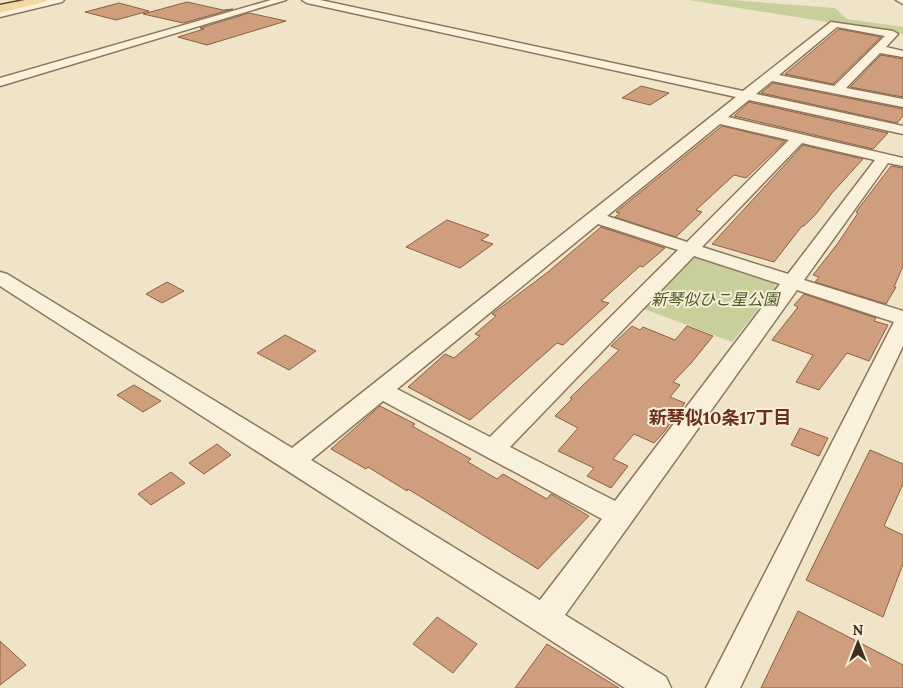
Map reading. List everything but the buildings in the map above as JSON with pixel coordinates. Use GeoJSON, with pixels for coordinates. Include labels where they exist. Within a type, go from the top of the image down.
{"type":"FeatureCollection","features":[{"type":"Feature","properties":{"kind":"main road"},"geometry":{"type":"LineString","coordinates":[[0,3],[22,0]]}},
{"type":"Feature","properties":{"kind":"main road"},"geometry":{"type":"LineString","coordinates":[[0,9],[40,0]]}},
{"type":"Feature","properties":{"kind":"street"},"geometry":{"type":"LineString","coordinates":[[0,3],[6,0]]}},
{"type":"Feature","properties":{"kind":"street"},"geometry":{"type":"LineString","coordinates":[[0,14],[60,0]]}},
{"type":"Feature","properties":{"kind":"street"},"geometry":{"type":"LineString","coordinates":[[0,82],[281,0]]}},
{"type":"Feature","properties":{"kind":"street"},"geometry":{"type":"LineString","coordinates":[[306,0],[903,130]]}},
{"type":"Feature","properties":{"kind":"street"},"geometry":{"type":"LineString","coordinates":[[293,461],[836,24],[893,34],[837,90]]}},
{"type":"Feature","properties":{"kind":"street"},"geometry":{"type":"LineString","coordinates":[[877,50],[903,54]]}},
{"type":"Feature","properties":{"kind":"street"},"geometry":{"type":"LineString","coordinates":[[770,76],[903,104]]}},
{"type":"Feature","properties":{"kind":"street"},"geometry":{"type":"LineString","coordinates":[[544,619],[792,281],[894,160],[718,119]]}},
{"type":"Feature","properties":{"kind":"street"},"geometry":{"type":"LineString","coordinates":[[493,449],[800,137]]}},
{"type":"Feature","properties":{"kind":"street"},"geometry":{"type":"LineString","coordinates":[[596,218],[903,318]]}},
{"type":"Feature","properties":{"kind":"street"},"geometry":{"type":"LineString","coordinates":[[0,278],[654,688]]}},
{"type":"Feature","properties":{"kind":"street"},"geometry":{"type":"LineString","coordinates":[[723,688],[903,324]]}},
{"type":"Feature","properties":{"kind":"street"},"geometry":{"type":"LineString","coordinates":[[381,390],[620,516]]}},
{"type":"Feature","properties":{"kind":"green space"},"geometry":{"type":"Polygon","coordinates":[[[689,0],[731,0],[835,8],[847,19],[903,27],[903,34],[689,0]]]}},
{"type":"Feature","properties":{"kind":"green space","name":"新琴似ひこ星公園"},"geometry":{"type":"Polygon","coordinates":[[[693,258],[699,258],[773,282],[776,287],[732,342],[644,309],[693,258]]]}},
{"type":"Feature","properties":{"kind":"district","name":"新琴似10条17丁目"},"geometry":{"type":"Point","coordinates":[720,417]}}]}
